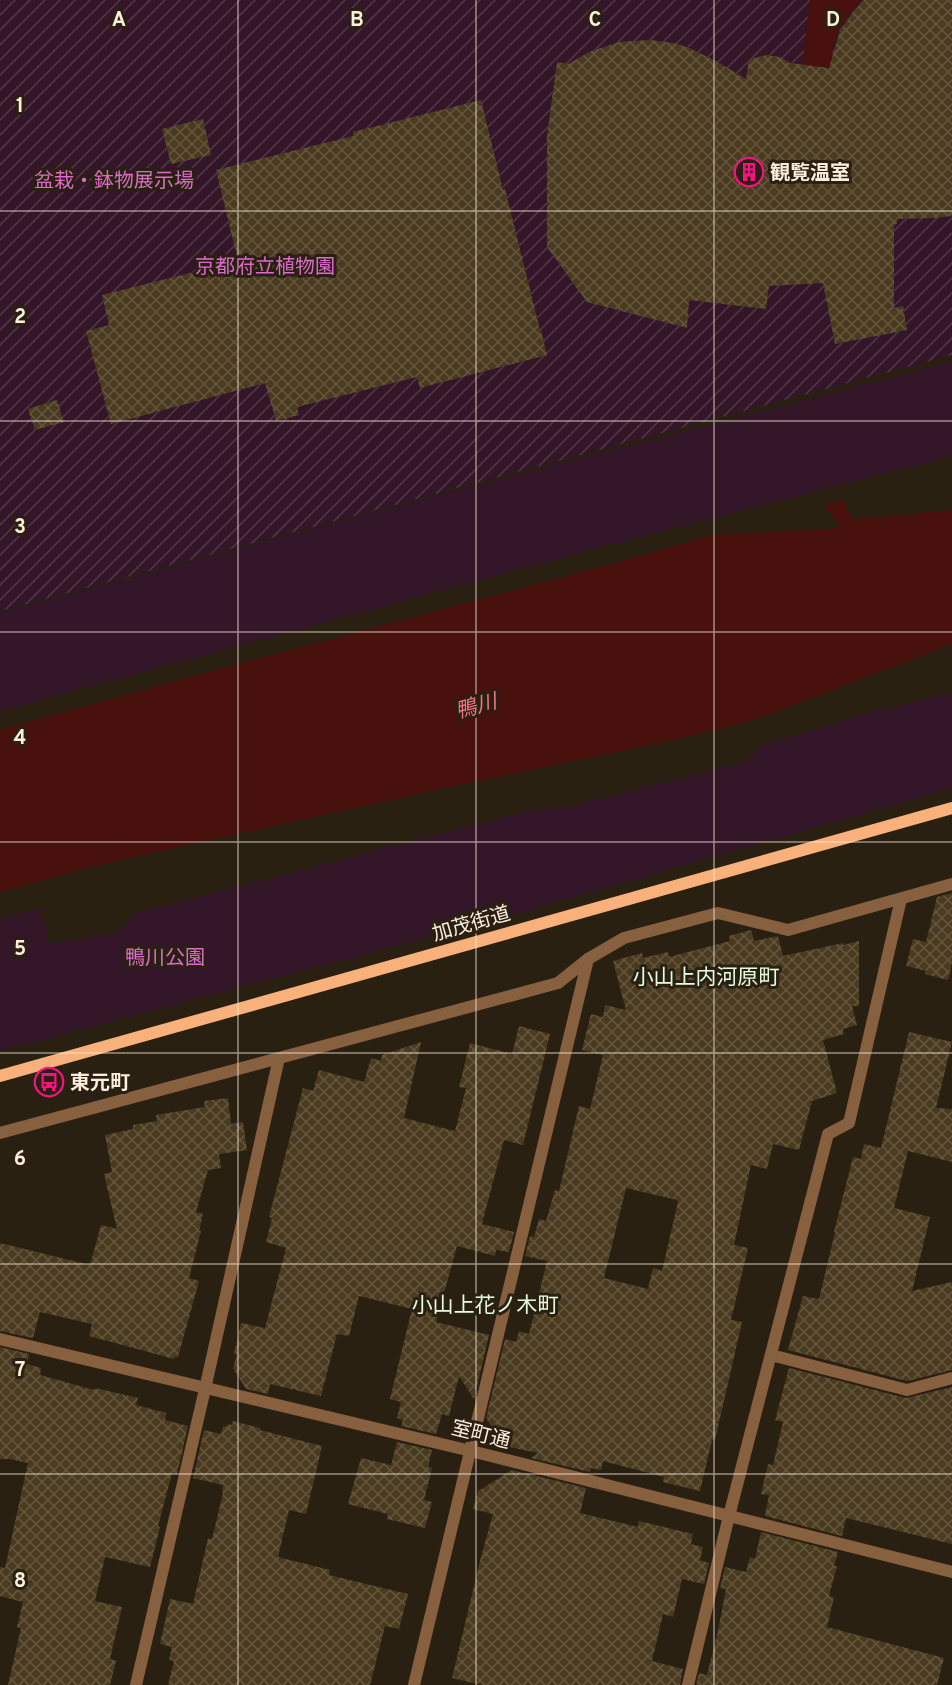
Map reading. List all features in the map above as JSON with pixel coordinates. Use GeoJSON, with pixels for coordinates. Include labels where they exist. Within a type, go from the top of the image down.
{"type":"FeatureCollection","features":[{"type":"Feature","properties":{"kind":"street","name":"加茂街道"},"geometry":{"type":"LineString","coordinates":[[0,1076],[952,808]]}},
{"type":"Feature","properties":{"kind":"street"},"geometry":{"type":"LineString","coordinates":[[0,1133],[558,983],[588,959],[624,938],[718,913],[789,930],[952,884]]}},
{"type":"Feature","properties":{"kind":"street"},"geometry":{"type":"LineString","coordinates":[[688,1685],[729,1516],[828,1134],[849,1124],[901,899]]}},
{"type":"Feature","properties":{"kind":"street"},"geometry":{"type":"LineString","coordinates":[[414,1685],[588,959]]}},
{"type":"Feature","properties":{"kind":"street"},"geometry":{"type":"LineString","coordinates":[[136,1685],[279,1058]]}},
{"type":"Feature","properties":{"kind":"street","name":"室町通"},"geometry":{"type":"LineString","coordinates":[[0,1339],[471,1451],[952,1572]]}},
{"type":"Feature","properties":{"kind":"street"},"geometry":{"type":"LineString","coordinates":[[771,1355],[908,1390],[952,1378]]}},
{"type":"Feature","properties":{"kind":"green space","name":"京都府立植物園"},"geometry":{"type":"Polygon","coordinates":[[[0,0],[952,0],[952,355],[0,611],[0,0]]]}},
{"type":"Feature","properties":{"kind":"green space"},"geometry":{"type":"Polygon","coordinates":[[[952,362],[952,456],[587,551],[0,711],[0,613],[378,511],[952,362]]]}},
{"type":"Feature","properties":{"kind":"green space","name":"鴨川公園"},"geometry":{"type":"Polygon","coordinates":[[[952,693],[952,788],[494,920],[0,1051],[0,919],[40,908],[49,944],[118,933],[137,913],[533,810],[564,808],[746,762],[763,745],[873,712],[952,693]]]}},
{"type":"Feature","properties":{"kind":"water"},"geometry":{"type":"Polygon","coordinates":[[[810,0],[862,0],[839,31],[833,49],[832,69],[801,75],[810,0]]]}},
{"type":"Feature","properties":{"kind":"water","name":"鴨川"},"geometry":{"type":"Polygon","coordinates":[[[842,499],[853,520],[952,510],[952,644],[752,721],[102,864],[0,892],[0,730],[626,560],[710,535],[842,528],[824,506],[842,499]]]}},
{"type":"Feature","properties":{"kind":"building","name":"観覧温室"},"geometry":{"type":"Polygon","coordinates":[[[864,0],[952,0],[952,216],[897,219],[897,224],[894,225],[894,308],[903,306],[907,330],[835,344],[823,283],[769,286],[766,309],[689,300],[687,328],[587,302],[547,247],[547,136],[557,62],[568,64],[589,52],[619,42],[650,40],[674,43],[689,48],[746,79],[749,60],[766,55],[780,57],[790,63],[829,68],[840,31],[864,0]]]}},
{"type":"Feature","properties":{"kind":"building"},"geometry":{"type":"Polygon","coordinates":[[[481,100],[547,355],[420,388],[417,377],[297,407],[299,415],[276,421],[265,383],[111,424],[86,331],[109,325],[102,295],[238,261],[216,170],[353,136],[353,132],[481,100]]]}},
{"type":"Feature","properties":{"kind":"building"},"geometry":{"type":"Polygon","coordinates":[[[203,119],[211,155],[171,164],[162,129],[203,119]]]}},
{"type":"Feature","properties":{"kind":"building"},"geometry":{"type":"Polygon","coordinates":[[[57,400],[64,422],[35,430],[28,409],[57,400]]]}},
{"type":"Feature","properties":{"kind":"building"},"geometry":{"type":"Polygon","coordinates":[[[952,893],[952,962],[948,980],[906,966],[913,939],[926,942],[937,897],[952,893]]]}},
{"type":"Feature","properties":{"kind":"building"},"geometry":{"type":"Polygon","coordinates":[[[751,930],[754,941],[778,936],[783,956],[859,941],[859,1006],[852,1006],[857,1025],[843,1029],[844,1034],[823,1040],[837,1093],[812,1101],[799,1150],[773,1144],[767,1169],[751,1165],[734,1245],[748,1248],[731,1320],[742,1322],[715,1440],[712,1440],[700,1491],[663,1482],[664,1477],[603,1461],[601,1470],[591,1468],[590,1472],[531,1458],[538,1453],[504,1446],[486,1418],[505,1339],[516,1342],[519,1331],[529,1334],[547,1261],[525,1256],[530,1236],[534,1237],[539,1219],[546,1221],[555,1190],[559,1191],[579,1106],[590,1109],[603,1055],[582,1050],[591,1014],[603,1017],[605,1005],[626,1010],[613,961],[642,953],[643,958],[668,952],[669,957],[730,941],[729,936],[751,930]],[[626,1188],[604,1278],[648,1289],[653,1268],[662,1271],[677,1200],[626,1188]]]}},
{"type":"Feature","properties":{"kind":"building"},"geometry":{"type":"Polygon","coordinates":[[[519,1026],[550,1034],[523,1145],[504,1140],[482,1224],[514,1232],[509,1252],[496,1250],[495,1256],[457,1246],[436,1322],[489,1335],[474,1399],[459,1376],[449,1416],[442,1414],[436,1434],[401,1426],[403,1420],[397,1418],[401,1402],[390,1399],[412,1309],[359,1296],[349,1336],[337,1334],[321,1396],[270,1384],[268,1394],[246,1389],[233,1368],[237,1354],[234,1354],[241,1323],[265,1328],[286,1248],[266,1242],[272,1218],[269,1217],[303,1088],[313,1091],[319,1070],[364,1082],[371,1058],[381,1061],[382,1055],[421,1042],[404,1118],[455,1131],[466,1088],[459,1087],[470,1043],[512,1054],[519,1026]]]}},
{"type":"Feature","properties":{"kind":"building"},"geometry":{"type":"Polygon","coordinates":[[[909,1032],[952,1042],[936,1108],[952,1109],[952,1162],[908,1151],[894,1208],[930,1217],[912,1291],[952,1282],[952,1370],[907,1381],[788,1350],[803,1296],[819,1299],[853,1157],[861,1159],[864,1144],[881,1148],[909,1032]]]}},
{"type":"Feature","properties":{"kind":"building"},"geometry":{"type":"Polygon","coordinates":[[[228,1098],[231,1124],[243,1122],[247,1150],[219,1154],[221,1168],[208,1170],[196,1212],[203,1214],[189,1278],[199,1281],[178,1357],[174,1359],[89,1336],[92,1324],[40,1312],[33,1338],[0,1331],[0,1243],[90,1265],[101,1225],[117,1229],[104,1174],[112,1172],[105,1135],[133,1129],[133,1125],[157,1121],[156,1115],[205,1107],[204,1101],[228,1098]]]}},
{"type":"Feature","properties":{"kind":"building"},"geometry":{"type":"Polygon","coordinates":[[[0,1347],[29,1354],[27,1364],[41,1368],[40,1375],[94,1390],[95,1388],[138,1398],[136,1405],[166,1413],[165,1420],[188,1426],[177,1474],[172,1473],[150,1567],[105,1557],[95,1601],[122,1607],[110,1659],[116,1661],[110,1685],[8,1685],[21,1628],[17,1627],[23,1602],[0,1596],[0,1567],[5,1568],[28,1463],[0,1459],[0,1347]]]}},
{"type":"Feature","properties":{"kind":"building"},"geometry":{"type":"Polygon","coordinates":[[[789,1368],[906,1398],[952,1387],[952,1544],[846,1518],[842,1536],[765,1516],[769,1495],[761,1494],[768,1464],[773,1465],[783,1422],[775,1420],[789,1368]]]}},
{"type":"Feature","properties":{"kind":"building"},"geometry":{"type":"Polygon","coordinates":[[[233,1421],[322,1446],[306,1514],[289,1510],[278,1557],[330,1570],[329,1575],[408,1594],[399,1629],[385,1626],[370,1685],[168,1685],[174,1661],[169,1660],[172,1647],[160,1644],[170,1599],[193,1604],[208,1538],[212,1539],[223,1493],[223,1485],[193,1478],[204,1430],[221,1434],[223,1426],[232,1425],[233,1421]]]}},
{"type":"Feature","properties":{"kind":"building"},"geometry":{"type":"Polygon","coordinates":[[[397,1442],[432,1450],[428,1467],[432,1468],[424,1500],[432,1502],[425,1528],[387,1519],[388,1514],[348,1504],[361,1458],[391,1465],[397,1442]]]}},
{"type":"Feature","properties":{"kind":"building"},"geometry":{"type":"Polygon","coordinates":[[[512,1470],[586,1488],[580,1513],[638,1527],[639,1521],[693,1534],[691,1544],[703,1547],[700,1560],[709,1563],[704,1584],[682,1579],[673,1617],[663,1614],[652,1661],[683,1669],[680,1685],[482,1685],[452,1678],[493,1514],[473,1509],[478,1491],[512,1470]]]}},
{"type":"Feature","properties":{"kind":"building"},"geometry":{"type":"Polygon","coordinates":[[[761,1532],[838,1552],[834,1566],[837,1566],[829,1596],[834,1597],[827,1627],[944,1658],[937,1685],[696,1685],[699,1673],[707,1675],[718,1631],[726,1589],[720,1588],[725,1567],[746,1572],[750,1557],[755,1559],[761,1532]]]}},
{"type":"Feature","properties":{"kind":"place","name":"観覧温室"},"geometry":{"type":"Point","coordinates":[749,172]}},
{"type":"Feature","properties":{"kind":"place","name":"東元町"},"geometry":{"type":"Point","coordinates":[49,1082]}},
{"type":"Feature","properties":{"kind":"district","name":"小山上内河原町"},"geometry":{"type":"Point","coordinates":[706,977]}},
{"type":"Feature","properties":{"kind":"district","name":"小山上花ノ木町"},"geometry":{"type":"Point","coordinates":[485,1305]}},
{"type":"Feature","properties":{"kind":"park label","name":"盆栽・鉢物展示場"},"geometry":{"type":"Point","coordinates":[114,180]}}]}
